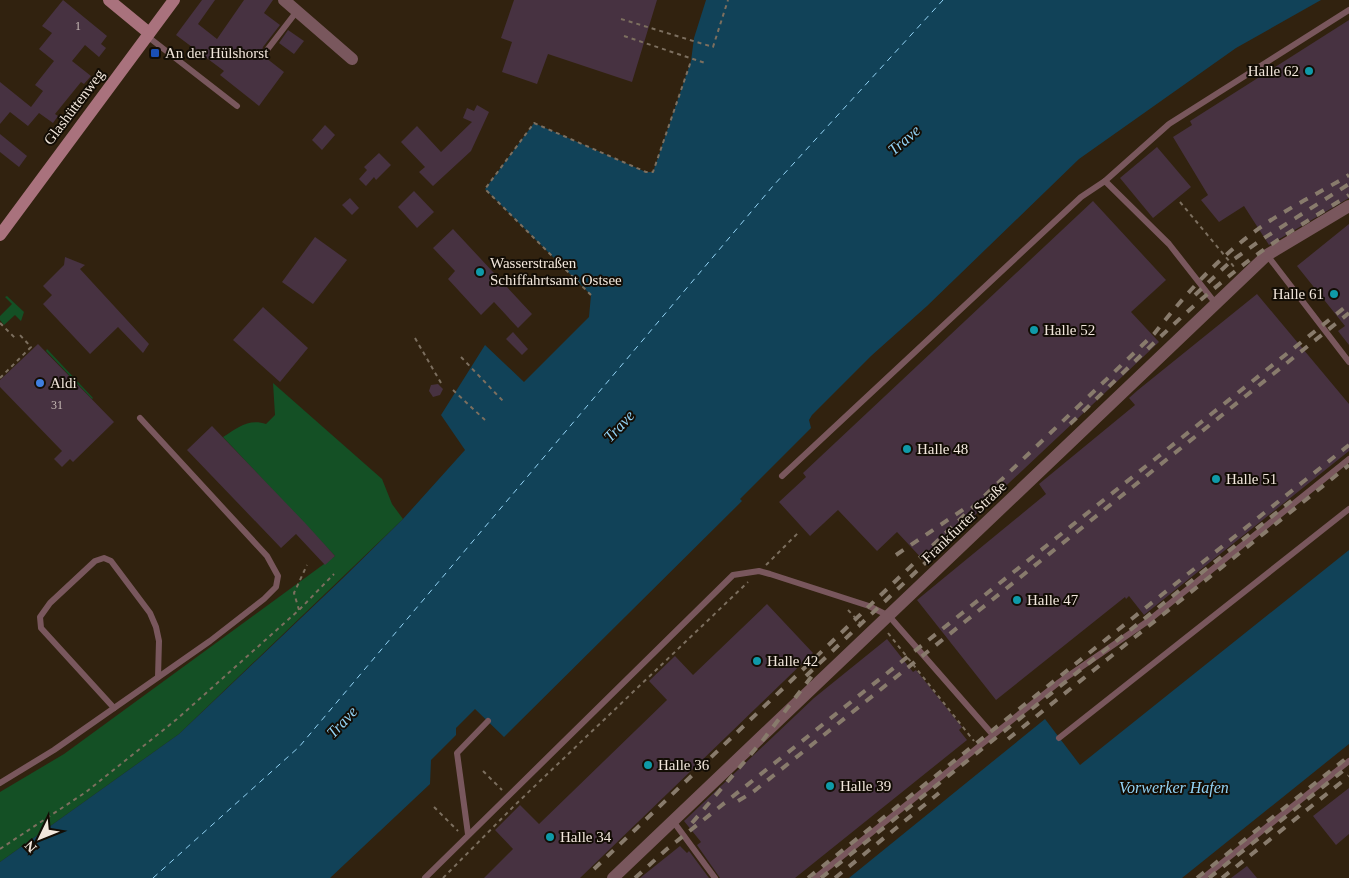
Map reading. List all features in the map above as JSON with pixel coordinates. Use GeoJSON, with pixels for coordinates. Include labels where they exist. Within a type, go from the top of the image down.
{"type":"FeatureCollection","features":[{"type":"Feature","properties":{"kind":"street"},"geometry":{"type":"LineString","coordinates":[[109,0],[148,34]]}},
{"type":"Feature","properties":{"kind":"street","name":"Glashüttenweg"},"geometry":{"type":"LineString","coordinates":[[0,235],[174,0]]}},
{"type":"Feature","properties":{"kind":"street"},"geometry":{"type":"LineString","coordinates":[[284,0],[352,59]]}},
{"type":"Feature","properties":{"kind":"street","name":"Frankfurter Straße"},"geometry":{"type":"LineString","coordinates":[[614,878],[870,634],[886,622],[1267,255],[1349,206]]}},
{"type":"Feature","properties":{"kind":"lane"},"geometry":{"type":"LineString","coordinates":[[782,476],[1081,197],[1104,181],[1169,124],[1349,10]]}},
{"type":"Feature","properties":{"kind":"lane"},"geometry":{"type":"LineString","coordinates":[[267,50],[297,11]]}},
{"type":"Feature","properties":{"kind":"lane"},"geometry":{"type":"LineString","coordinates":[[148,34],[237,106]]}},
{"type":"Feature","properties":{"kind":"lane"},"geometry":{"type":"LineString","coordinates":[[1104,181],[1169,244],[1216,304]]}},
{"type":"Feature","properties":{"kind":"lane"},"geometry":{"type":"LineString","coordinates":[[1267,255],[1349,362]]}},
{"type":"Feature","properties":{"kind":"lane"},"geometry":{"type":"LineString","coordinates":[[0,783],[54,750],[158,677],[264,599],[276,587],[278,576],[267,556],[140,418]]}},
{"type":"Feature","properties":{"kind":"lane"},"geometry":{"type":"LineString","coordinates":[[814,878],[1058,683],[1148,621],[1349,459]]}},
{"type":"Feature","properties":{"kind":"lane"},"geometry":{"type":"LineString","coordinates":[[1058,738],[1349,510]]}},
{"type":"Feature","properties":{"kind":"lane"},"geometry":{"type":"LineString","coordinates":[[114,708],[41,628],[40,617],[50,603],[95,561],[104,558],[111,562],[150,613],[160,641],[158,677]]}},
{"type":"Feature","properties":{"kind":"lane"},"geometry":{"type":"LineString","coordinates":[[425,878],[507,795],[733,575],[759,571],[868,606],[886,622],[993,735]]}},
{"type":"Feature","properties":{"kind":"lane"},"geometry":{"type":"LineString","coordinates":[[466,836],[457,753],[488,721]]}},
{"type":"Feature","properties":{"kind":"lane"},"geometry":{"type":"LineString","coordinates":[[1203,878],[1349,761]]}},
{"type":"Feature","properties":{"kind":"lane"},"geometry":{"type":"LineString","coordinates":[[673,821],[715,878]]}},
{"type":"Feature","properties":{"kind":"path"},"geometry":{"type":"LineString","coordinates":[[621,19],[713,47],[728,0]]}},
{"type":"Feature","properties":{"kind":"path"},"geometry":{"type":"LineString","coordinates":[[624,36],[705,63]]}},
{"type":"Feature","properties":{"kind":"path"},"geometry":{"type":"LineString","coordinates":[[591,295],[485,189],[534,123],[646,172],[654,172],[691,61]]}},
{"type":"Feature","properties":{"kind":"path"},"geometry":{"type":"LineString","coordinates":[[1180,202],[1244,278]]}},
{"type":"Feature","properties":{"kind":"path"},"geometry":{"type":"LineString","coordinates":[[0,323],[15,338]]}},
{"type":"Feature","properties":{"kind":"path"},"geometry":{"type":"LineString","coordinates":[[0,378],[31,347],[19,334]]}},
{"type":"Feature","properties":{"kind":"path"},"geometry":{"type":"LineString","coordinates":[[416,338],[441,383]]}},
{"type":"Feature","properties":{"kind":"path"},"geometry":{"type":"LineString","coordinates":[[461,357],[503,401]]}},
{"type":"Feature","properties":{"kind":"path"},"geometry":{"type":"LineString","coordinates":[[453,390],[485,420]]}},
{"type":"Feature","properties":{"kind":"path"},"geometry":{"type":"LineString","coordinates":[[443,878],[516,804],[799,532]]}},
{"type":"Feature","properties":{"kind":"path"},"geometry":{"type":"LineString","coordinates":[[299,610],[294,593],[307,565]]}},
{"type":"Feature","properties":{"kind":"path"},"geometry":{"type":"LineString","coordinates":[[0,848],[86,792],[177,719],[299,610],[334,574]]}},
{"type":"Feature","properties":{"kind":"path"},"geometry":{"type":"LineString","coordinates":[[847,608],[870,634]]}},
{"type":"Feature","properties":{"kind":"path"},"geometry":{"type":"LineString","coordinates":[[886,622],[979,746]]}},
{"type":"Feature","properties":{"kind":"path"},"geometry":{"type":"LineString","coordinates":[[483,771],[516,804]]}},
{"type":"Feature","properties":{"kind":"path"},"geometry":{"type":"LineString","coordinates":[[434,807],[466,836],[473,848]]}},
{"type":"Feature","properties":{"kind":"green space"},"geometry":{"type":"Polygon","coordinates":[[[7,296],[24,312],[21,321],[15,315],[4,325],[0,320],[0,316],[12,304],[5,297],[7,296]]]}},
{"type":"Feature","properties":{"kind":"green space"},"geometry":{"type":"Polygon","coordinates":[[[47,349],[93,398],[92,399],[46,351],[47,349]]]}},
{"type":"Feature","properties":{"kind":"green space"},"geometry":{"type":"Polygon","coordinates":[[[273,383],[382,479],[392,504],[403,519],[179,734],[0,862],[0,792],[64,754],[335,556],[223,437],[238,427],[249,423],[260,422],[266,424],[275,415],[273,383]]]}},
{"type":"Feature","properties":{"kind":"water","name":"Trave"},"geometry":{"type":"Polygon","coordinates":[[[706,0],[1321,0],[1236,48],[1079,159],[927,306],[871,356],[812,415],[809,420],[811,428],[740,499],[742,501],[504,737],[475,709],[456,728],[456,735],[431,760],[430,784],[330,878],[0,878],[0,862],[179,734],[403,519],[465,450],[441,415],[485,345],[524,382],[589,317],[591,295],[485,189],[534,123],[646,172],[653,172],[691,61],[694,38],[706,0]]]}},
{"type":"Feature","properties":{"kind":"water","name":"Vorwerker Hafen"},"geometry":{"type":"Polygon","coordinates":[[[1349,550],[1349,744],[1182,878],[849,878],[1045,719],[1080,765],[1349,550]]]}},
{"type":"Feature","properties":{"kind":"building"},"geometry":{"type":"Polygon","coordinates":[[[63,0],[107,36],[101,44],[106,48],[99,57],[85,45],[72,61],[91,76],[84,84],[81,82],[55,114],[58,116],[53,123],[39,113],[28,126],[10,112],[0,124],[0,82],[31,107],[43,91],[35,85],[54,61],[39,49],[52,33],[42,26],[63,0]]]}},
{"type":"Feature","properties":{"kind":"building"},"geometry":{"type":"Polygon","coordinates":[[[202,0],[215,0],[198,24],[217,39],[244,0],[273,0],[264,13],[280,25],[263,47],[261,54],[284,72],[259,106],[220,75],[224,71],[176,35],[202,0]]]}},
{"type":"Feature","properties":{"kind":"building"},"geometry":{"type":"Polygon","coordinates":[[[514,0],[657,0],[632,82],[548,54],[537,84],[502,72],[512,42],[501,38],[514,0]]]}},
{"type":"Feature","properties":{"kind":"building","name":"Halle 62"},"geometry":{"type":"Polygon","coordinates":[[[1349,20],[1349,198],[1269,245],[1244,206],[1219,222],[1201,200],[1208,195],[1173,137],[1192,125],[1190,121],[1349,20]]]}},
{"type":"Feature","properties":{"kind":"building"},"geometry":{"type":"Polygon","coordinates":[[[288,30],[304,41],[294,54],[279,43],[288,30]]]}},
{"type":"Feature","properties":{"kind":"building"},"geometry":{"type":"Polygon","coordinates":[[[477,105],[489,112],[471,151],[433,186],[419,172],[425,167],[401,142],[417,126],[441,152],[472,122],[463,118],[467,108],[474,111],[477,105]]]}},
{"type":"Feature","properties":{"kind":"building"},"geometry":{"type":"Polygon","coordinates":[[[325,125],[335,135],[322,150],[312,140],[325,125]]]}},
{"type":"Feature","properties":{"kind":"building"},"geometry":{"type":"Polygon","coordinates":[[[0,134],[27,156],[19,167],[0,152],[0,134]]]}},
{"type":"Feature","properties":{"kind":"building"},"geometry":{"type":"Polygon","coordinates":[[[1157,147],[1191,187],[1153,218],[1120,178],[1157,147]]]}},
{"type":"Feature","properties":{"kind":"building"},"geometry":{"type":"Polygon","coordinates":[[[379,153],[391,165],[376,180],[374,177],[366,186],[359,179],[367,170],[364,167],[379,153]]]}},
{"type":"Feature","properties":{"kind":"building"},"geometry":{"type":"Polygon","coordinates":[[[414,191],[434,212],[417,228],[398,207],[414,191]]]}},
{"type":"Feature","properties":{"kind":"building"},"geometry":{"type":"Polygon","coordinates":[[[350,198],[359,208],[352,215],[342,205],[350,198]]]}},
{"type":"Feature","properties":{"kind":"building"},"geometry":{"type":"Polygon","coordinates":[[[1093,201],[1166,280],[1131,312],[1159,342],[925,562],[897,532],[877,551],[838,510],[810,536],[779,502],[806,477],[803,473],[1093,201]]]}},
{"type":"Feature","properties":{"kind":"building","name":"Halle 61"},"geometry":{"type":"Polygon","coordinates":[[[1349,224],[1349,345],[1338,331],[1345,326],[1297,266],[1349,224]]]}},
{"type":"Feature","properties":{"kind":"building","name":"Wasserstraßen Schiffahrtsamt Ostsee"},"geometry":{"type":"Polygon","coordinates":[[[453,229],[532,314],[518,328],[494,302],[481,315],[448,279],[455,271],[433,248],[453,229]]]}},
{"type":"Feature","properties":{"kind":"building"},"geometry":{"type":"Polygon","coordinates":[[[315,237],[347,260],[313,304],[282,282],[315,237]]]}},
{"type":"Feature","properties":{"kind":"building"},"geometry":{"type":"Polygon","coordinates":[[[65,257],[85,265],[80,269],[149,344],[143,353],[118,327],[90,354],[43,304],[52,295],[43,286],[64,265],[65,257]]]}},
{"type":"Feature","properties":{"kind":"building"},"geometry":{"type":"Polygon","coordinates":[[[1257,294],[1349,404],[1349,451],[1144,615],[1129,596],[1126,599],[1125,597],[996,700],[917,600],[1046,494],[1039,484],[1135,405],[1129,398],[1257,294]]]}},
{"type":"Feature","properties":{"kind":"building"},"geometry":{"type":"Polygon","coordinates":[[[263,307],[308,348],[280,382],[233,340],[263,307]]]}},
{"type":"Feature","properties":{"kind":"building"},"geometry":{"type":"Polygon","coordinates":[[[513,332],[528,349],[522,355],[506,339],[513,332]]]}},
{"type":"Feature","properties":{"kind":"building"},"geometry":{"type":"Polygon","coordinates":[[[38,344],[114,422],[73,462],[70,459],[62,467],[54,459],[62,451],[0,387],[0,380],[38,344]]]}},
{"type":"Feature","properties":{"kind":"building"},"geometry":{"type":"Polygon","coordinates":[[[438,384],[443,389],[440,395],[433,397],[429,391],[431,385],[438,384]]]}},
{"type":"Feature","properties":{"kind":"building"},"geometry":{"type":"Polygon","coordinates":[[[212,426],[335,556],[325,565],[296,534],[281,548],[187,450],[212,426]]]}},
{"type":"Feature","properties":{"kind":"building"},"geometry":{"type":"Polygon","coordinates":[[[767,604],[813,653],[580,878],[484,878],[513,849],[495,830],[520,805],[539,824],[667,700],[649,681],[675,656],[693,675],[767,604]]]}},
{"type":"Feature","properties":{"kind":"building","name":"Halle 39"},"geometry":{"type":"Polygon","coordinates":[[[887,639],[913,672],[916,670],[962,727],[959,730],[967,740],[795,878],[720,878],[697,845],[701,842],[684,821],[814,698],[887,639]]]}},
{"type":"Feature","properties":{"kind":"building"},"geometry":{"type":"Polygon","coordinates":[[[1349,788],[1349,834],[1336,845],[1313,816],[1349,788]]]}},
{"type":"Feature","properties":{"kind":"building"},"geometry":{"type":"Polygon","coordinates":[[[680,846],[687,853],[689,851],[709,878],[640,878],[680,846]]]}},
{"type":"Feature","properties":{"kind":"building"},"geometry":{"type":"Polygon","coordinates":[[[1247,866],[1257,878],[1231,878],[1247,866]]]}},
{"type":"Feature","properties":{"kind":"ferry route"},"geometry":{"type":"LineString","coordinates":[[153,878],[299,747],[773,186],[943,0]]}},
{"type":"Feature","properties":{"kind":"railway"},"geometry":{"type":"LineString","coordinates":[[594,869],[1154,334],[1177,306],[1226,255],[1277,216],[1349,175]]}},
{"type":"Feature","properties":{"kind":"railway"},"geometry":{"type":"LineString","coordinates":[[1195,295],[1230,262],[1349,184]]}},
{"type":"Feature","properties":{"kind":"railway"},"geometry":{"type":"LineString","coordinates":[[1070,424],[1173,325],[1216,287],[1292,230],[1349,195]]}},
{"type":"Feature","properties":{"kind":"railway"},"geometry":{"type":"LineString","coordinates":[[635,878],[667,849],[1349,304]]}},
{"type":"Feature","properties":{"kind":"railway"},"geometry":{"type":"LineString","coordinates":[[738,801],[753,792],[1349,313]]}},
{"type":"Feature","properties":{"kind":"railway"},"geometry":{"type":"LineString","coordinates":[[808,878],[1349,445]]}},
{"type":"Feature","properties":{"kind":"railway"},"geometry":{"type":"LineString","coordinates":[[1008,739],[1349,465]]}},
{"type":"Feature","properties":{"kind":"railway"},"geometry":{"type":"LineString","coordinates":[[821,878],[1296,497]]}},
{"type":"Feature","properties":{"kind":"railway"},"geometry":{"type":"LineString","coordinates":[[896,555],[964,509]]}},
{"type":"Feature","properties":{"kind":"railway"},"geometry":{"type":"LineString","coordinates":[[806,676],[940,549]]}},
{"type":"Feature","properties":{"kind":"railway"},"geometry":{"type":"LineString","coordinates":[[692,823],[763,740],[815,672]]}},
{"type":"Feature","properties":{"kind":"railway"},"geometry":{"type":"LineString","coordinates":[[1197,878],[1349,756]]}},
{"type":"Feature","properties":{"kind":"railway"},"geometry":{"type":"LineString","coordinates":[[1209,878],[1349,766]]}},
{"type":"Feature","properties":{"kind":"railway"},"geometry":{"type":"LineString","coordinates":[[1222,878],[1349,776]]}},
{"type":"Feature","properties":{"kind":"railway"},"geometry":{"type":"LineString","coordinates":[[835,878],[939,793]]}},
{"type":"Feature","properties":{"kind":"place","name":"An der Hülshorst"},"geometry":{"type":"Point","coordinates":[155,53]}},
{"type":"Feature","properties":{"kind":"place","name":"Halle 62"},"geometry":{"type":"Point","coordinates":[1309,71]}},
{"type":"Feature","properties":{"kind":"place","name":"Wasserstraßen Schiffahrtsamt Ostsee"},"geometry":{"type":"Point","coordinates":[480,272]}},
{"type":"Feature","properties":{"kind":"place","name":"Halle 61"},"geometry":{"type":"Point","coordinates":[1334,294]}},
{"type":"Feature","properties":{"kind":"place","name":"Halle 52"},"geometry":{"type":"Point","coordinates":[1034,330]}},
{"type":"Feature","properties":{"kind":"place","name":"Aldi"},"geometry":{"type":"Point","coordinates":[40,383]}},
{"type":"Feature","properties":{"kind":"place","name":"Halle 48"},"geometry":{"type":"Point","coordinates":[907,449]}},
{"type":"Feature","properties":{"kind":"place","name":"Halle 51"},"geometry":{"type":"Point","coordinates":[1216,479]}},
{"type":"Feature","properties":{"kind":"place","name":"Halle 47"},"geometry":{"type":"Point","coordinates":[1017,600]}},
{"type":"Feature","properties":{"kind":"place","name":"Halle 42"},"geometry":{"type":"Point","coordinates":[757,661]}},
{"type":"Feature","properties":{"kind":"place","name":"Halle 36"},"geometry":{"type":"Point","coordinates":[648,765]}},
{"type":"Feature","properties":{"kind":"place","name":"Halle 39"},"geometry":{"type":"Point","coordinates":[830,786]}},
{"type":"Feature","properties":{"kind":"place","name":"Halle 34"},"geometry":{"type":"Point","coordinates":[550,837]}}]}
